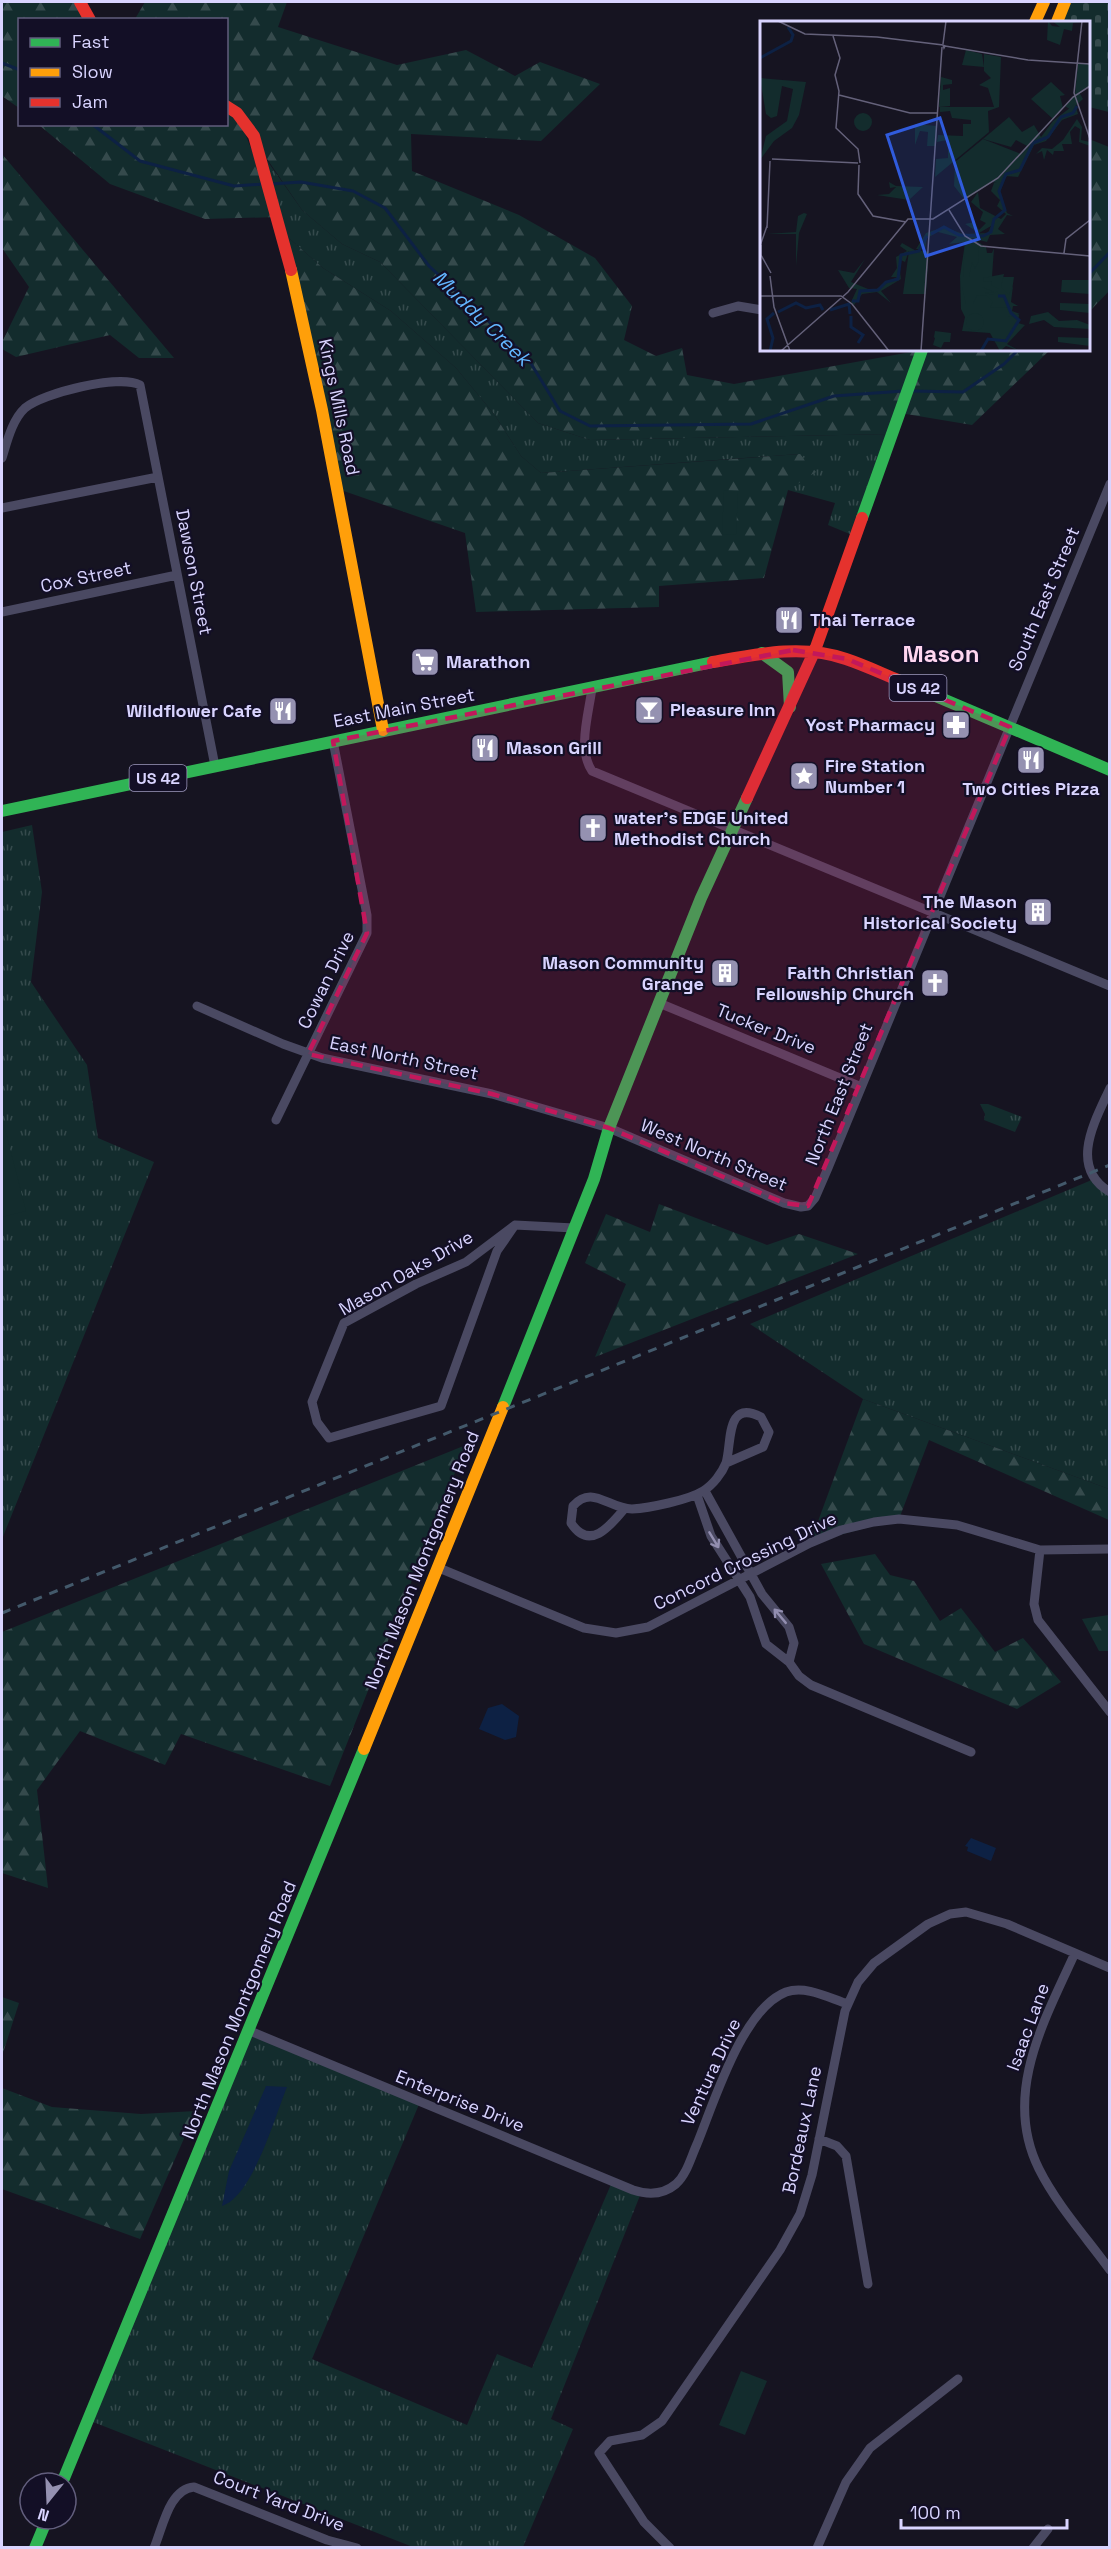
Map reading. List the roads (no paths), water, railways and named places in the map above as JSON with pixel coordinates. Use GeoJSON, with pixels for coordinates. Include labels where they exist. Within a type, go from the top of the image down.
{"type":"FeatureCollection","features":[{"type":"Feature","properties":{"kind":"main road"},"geometry":{"type":"LineString","coordinates":[[80,2],[89,18]]}},
{"type":"Feature","properties":{"kind":"main road"},"geometry":{"type":"LineString","coordinates":[[1035,21],[1044,2]]}},
{"type":"Feature","properties":{"kind":"main road"},"geometry":{"type":"LineString","coordinates":[[1057,21],[1065,2]]}},
{"type":"Feature","properties":{"kind":"main road","name":"Kings Mills Road"},"geometry":{"type":"LineString","coordinates":[[228,108],[245,122],[261,152],[278,217],[322,410],[383,730]]}},
{"type":"Feature","properties":{"kind":"main road","name":"North Mason Montgomery Road"},"geometry":{"type":"LineString","coordinates":[[67,2471],[439,1568],[594,1179],[609,1128],[701,898],[815,650],[922,351]]}},
{"type":"Feature","properties":{"kind":"main road","name":"East Main Street"},"geometry":{"type":"LineString","coordinates":[[2,811],[762,653],[815,650]]}},
{"type":"Feature","properties":{"kind":"main road","name":"US 42"},"geometry":{"type":"LineString","coordinates":[[815,650],[847,659],[1110,770]]}},
{"type":"Feature","properties":{"kind":"main road"},"geometry":{"type":"LineString","coordinates":[[762,653],[776,661],[788,672],[790,707]]}},
{"type":"Feature","properties":{"kind":"main road"},"geometry":{"type":"LineString","coordinates":[[35,2547],[42,2531]]}},
{"type":"Feature","properties":{"kind":"street"},"geometry":{"type":"LineString","coordinates":[[713,313],[738,306],[760,310]]}},
{"type":"Feature","properties":{"kind":"street","name":"Dawson Street"},"geometry":{"type":"LineString","coordinates":[[2,458],[21,412],[46,397],[87,386],[124,381],[140,385],[215,766]]}},
{"type":"Feature","properties":{"kind":"street"},"geometry":{"type":"LineString","coordinates":[[2,508],[158,477]]}},
{"type":"Feature","properties":{"kind":"street","name":"South East Street"},"geometry":{"type":"LineString","coordinates":[[1010,727],[1110,484]]}},
{"type":"Feature","properties":{"kind":"street","name":"Cox Street"},"geometry":{"type":"LineString","coordinates":[[2,612],[177,575]]}},
{"type":"Feature","properties":{"kind":"street"},"geometry":{"type":"LineString","coordinates":[[592,688],[584,750],[587,764],[592,771],[1110,986]]}},
{"type":"Feature","properties":{"kind":"street","name":"North East Street"},"geometry":{"type":"LineString","coordinates":[[808,1206],[815,1198],[1010,727]]}},
{"type":"Feature","properties":{"kind":"street","name":"Cowan Drive"},"geometry":{"type":"LineString","coordinates":[[276,1120],[367,933],[367,915],[333,741]]}},
{"type":"Feature","properties":{"kind":"street","name":"Tucker Drive"},"geometry":{"type":"LineString","coordinates":[[659,1004],[860,1086]]}},
{"type":"Feature","properties":{"kind":"street","name":"East North Street"},"geometry":{"type":"LineString","coordinates":[[197,1006],[308,1054],[492,1094],[609,1128]]}},
{"type":"Feature","properties":{"kind":"street"},"geometry":{"type":"LineString","coordinates":[[1110,1088],[1087,1142],[1087,1160],[1094,1179],[1110,1191]]}},
{"type":"Feature","properties":{"kind":"street","name":"West North Street"},"geometry":{"type":"LineString","coordinates":[[609,1128],[784,1203],[801,1208],[808,1206]]}},
{"type":"Feature","properties":{"kind":"street"},"geometry":{"type":"LineString","coordinates":[[515,1226],[574,1228]]}},
{"type":"Feature","properties":{"kind":"street","name":"Mason Oaks Drive"},"geometry":{"type":"LineString","coordinates":[[515,1226],[497,1251],[441,1406],[329,1438],[317,1422],[312,1402],[344,1323],[416,1284],[466,1262],[515,1226]]}},
{"type":"Feature","properties":{"kind":"street"},"geometry":{"type":"LineString","coordinates":[[625,1508],[606,1529],[591,1536],[583,1534],[572,1523],[573,1506],[586,1496],[602,1498],[625,1508],[701,1493],[712,1484],[726,1463],[729,1430],[738,1416],[746,1413],[761,1417],[769,1432],[763,1447],[726,1463]]}},
{"type":"Feature","properties":{"kind":"street"},"geometry":{"type":"LineString","coordinates":[[701,1493],[767,1601],[789,1627],[794,1642],[789,1662]]}},
{"type":"Feature","properties":{"kind":"street"},"geometry":{"type":"LineString","coordinates":[[701,1493],[711,1536],[750,1597],[766,1644],[789,1662],[799,1676],[811,1685],[971,1752]]}},
{"type":"Feature","properties":{"kind":"street","name":"Concord Crossing Drive"},"geometry":{"type":"LineString","coordinates":[[439,1568],[584,1628],[616,1633],[648,1627],[841,1530],[898,1519],[957,1525],[1040,1550],[1110,1548]]}},
{"type":"Feature","properties":{"kind":"street"},"geometry":{"type":"LineString","coordinates":[[1040,1550],[1034,1604],[1038,1620],[1110,1712]]}},
{"type":"Feature","properties":{"kind":"street","name":"Bordeaux Lane"},"geometry":{"type":"LineString","coordinates":[[670,2547],[644,2522],[599,2453],[610,2441],[642,2435],[662,2421],[793,2229],[803,2206],[848,2004],[858,1982],[874,1963],[943,1917],[958,1912],[974,1913],[1007,1924],[1110,1968]]}},
{"type":"Feature","properties":{"kind":"street","name":"Isaac Lane"},"geometry":{"type":"LineString","coordinates":[[1075,1953],[1035,2044],[1024,2084],[1023,2108],[1028,2140],[1040,2170],[1108,2263]]}},
{"type":"Feature","properties":{"kind":"street","name":"Ventura Drive"},"geometry":{"type":"LineString","coordinates":[[660,2193],[682,2178],[744,2032],[763,2008],[786,1992],[807,1990],[848,2004]]}},
{"type":"Feature","properties":{"kind":"street","name":"Enterprise Drive"},"geometry":{"type":"LineString","coordinates":[[250,2031],[633,2190],[660,2193]]}},
{"type":"Feature","properties":{"kind":"street"},"geometry":{"type":"LineString","coordinates":[[819,2139],[837,2146],[846,2156],[868,2284]]}},
{"type":"Feature","properties":{"kind":"street"},"geometry":{"type":"LineString","coordinates":[[817,2547],[846,2482],[870,2448],[958,2379]]}},
{"type":"Feature","properties":{"kind":"street","name":"Court Yard Drive"},"geometry":{"type":"LineString","coordinates":[[154,2547],[174,2499],[186,2488],[194,2487],[327,2540],[357,2547]]}},
{"type":"Feature","properties":{"kind":"street"},"geometry":{"type":"LineString","coordinates":[[1032,2547],[1048,2529]]}},
{"type":"Feature","properties":{"kind":"water"},"geometry":{"type":"Polygon","coordinates":[[[502,1704],[519,1716],[516,1737],[505,1740],[479,1729],[488,1708],[502,1704]]]}},
{"type":"Feature","properties":{"kind":"water"},"geometry":{"type":"Polygon","coordinates":[[[971,1838],[996,1848],[991,1861],[967,1851],[968,1847],[965,1846],[971,1838]]]}},
{"type":"Feature","properties":{"kind":"water"},"geometry":{"type":"Polygon","coordinates":[[[266,2086],[287,2087],[253,2172],[244,2187],[233,2199],[222,2206],[229,2171],[266,2086]]]}},
{"type":"Feature","properties":{"kind":"waterway","name":"Muddy Creek"},"geometry":{"type":"LineString","coordinates":[[2,63],[18,69]]}},
{"type":"Feature","properties":{"kind":"waterway","name":"Muddy Creek"},"geometry":{"type":"LineString","coordinates":[[95,126],[140,161],[234,186],[264,184]]}},
{"type":"Feature","properties":{"kind":"waterway","name":"Muddy Creek"},"geometry":{"type":"LineString","coordinates":[[271,184],[301,182],[353,191],[385,208],[429,266],[527,357],[560,411],[590,426],[751,424],[834,396],[903,391]]}},
{"type":"Feature","properties":{"kind":"waterway","name":"Muddy Creek"},"geometry":{"type":"LineString","coordinates":[[1090,273],[1110,252]]}},
{"type":"Feature","properties":{"kind":"waterway","name":"Muddy Creek"},"geometry":{"type":"LineString","coordinates":[[912,391],[963,392],[1004,364],[1017,351]]}},
{"type":"Feature","properties":{"kind":"railway"},"geometry":{"type":"LineString","coordinates":[[2,1613],[1110,1165]]}},
{"type":"Feature","properties":{"kind":"place","name":"Thai Terrace"},"geometry":{"type":"Point","coordinates":[789,620]}},
{"type":"Feature","properties":{"kind":"place","name":"Marathon"},"geometry":{"type":"Point","coordinates":[425,662]}},
{"type":"Feature","properties":{"kind":"place","name":"Pleasure Inn"},"geometry":{"type":"Point","coordinates":[649,710]}},
{"type":"Feature","properties":{"kind":"place","name":"Wildflower Cafe"},"geometry":{"type":"Point","coordinates":[283,711]}},
{"type":"Feature","properties":{"kind":"place","name":"Yost Pharmacy"},"geometry":{"type":"Point","coordinates":[956,725]}},
{"type":"Feature","properties":{"kind":"place","name":"Mason Grill"},"geometry":{"type":"Point","coordinates":[485,748]}},
{"type":"Feature","properties":{"kind":"place","name":"Two Cities Pizza"},"geometry":{"type":"Point","coordinates":[1031,760]}},
{"type":"Feature","properties":{"kind":"place","name":"Fire Station Number 1"},"geometry":{"type":"Point","coordinates":[804,776]}},
{"type":"Feature","properties":{"kind":"place","name":"water's EDGE United Methodist Church"},"geometry":{"type":"Point","coordinates":[593,828]}},
{"type":"Feature","properties":{"kind":"place","name":"The Mason Historical Society"},"geometry":{"type":"Point","coordinates":[1038,912]}},
{"type":"Feature","properties":{"kind":"place","name":"Mason Community Grange"},"geometry":{"type":"Point","coordinates":[725,973]}},
{"type":"Feature","properties":{"kind":"place","name":"Faith Christian Fellowship Church"},"geometry":{"type":"Point","coordinates":[935,983]}},
{"type":"Feature","properties":{"kind":"district","name":"Mason"},"geometry":{"type":"Point","coordinates":[941,654]}}]}
